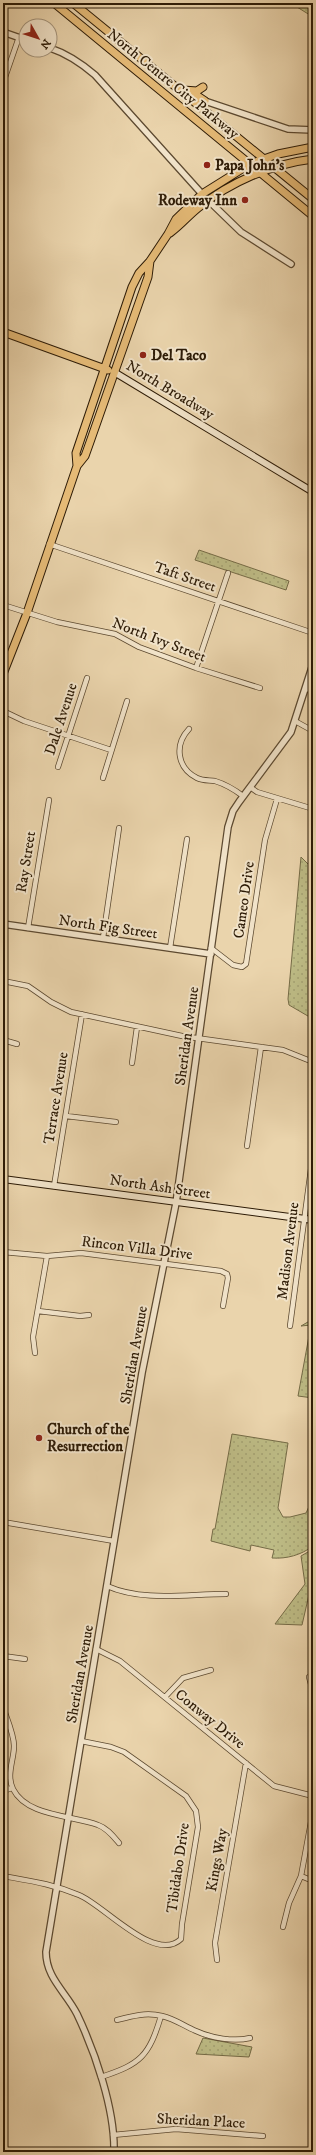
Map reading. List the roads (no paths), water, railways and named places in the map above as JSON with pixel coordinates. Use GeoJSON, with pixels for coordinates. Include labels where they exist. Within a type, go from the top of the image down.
{"type":"FeatureCollection","features":[{"type":"Feature","properties":{"kind":"main road","name":"North Centre City Parkway"},"geometry":{"type":"LineString","coordinates":[[54,3],[313,216]]}},
{"type":"Feature","properties":{"kind":"main road","name":"North Centre City Parkway"},"geometry":{"type":"LineString","coordinates":[[73,3],[313,199]]}},
{"type":"Feature","properties":{"kind":"main road"},"geometry":{"type":"LineString","coordinates":[[180,89],[197,91],[203,87]]}},
{"type":"Feature","properties":{"kind":"main road"},"geometry":{"type":"LineString","coordinates":[[190,91],[205,101]]}},
{"type":"Feature","properties":{"kind":"main road"},"geometry":{"type":"LineString","coordinates":[[77,466],[76,453],[132,287],[139,272],[150,262],[176,219],[202,194],[250,164],[313,147]]}},
{"type":"Feature","properties":{"kind":"main road"},"geometry":{"type":"LineString","coordinates":[[168,234],[209,201],[234,184],[260,172],[313,160]]}},
{"type":"Feature","properties":{"kind":"main road"},"geometry":{"type":"LineString","coordinates":[[3,674],[27,613],[77,466],[85,456],[148,277],[150,262]]}},
{"type":"Feature","properties":{"kind":"main road","name":"North Broadway"},"geometry":{"type":"LineString","coordinates":[[3,332],[114,372],[313,492]]}},
{"type":"Feature","properties":{"kind":"main road","name":"North Ash Street"},"geometry":{"type":"LineString","coordinates":[[3,1179],[313,1220]]}},
{"type":"Feature","properties":{"kind":"street"},"geometry":{"type":"LineString","coordinates":[[3,32],[18,37]]}},
{"type":"Feature","properties":{"kind":"street"},"geometry":{"type":"LineString","coordinates":[[3,83],[18,40]]}},
{"type":"Feature","properties":{"kind":"street"},"geometry":{"type":"LineString","coordinates":[[58,50],[64,52],[80,62],[95,75],[202,194]]}},
{"type":"Feature","properties":{"kind":"street"},"geometry":{"type":"LineString","coordinates":[[205,101],[288,129],[313,130]]}},
{"type":"Feature","properties":{"kind":"street"},"geometry":{"type":"LineString","coordinates":[[209,201],[241,232],[290,264]]}},
{"type":"Feature","properties":{"kind":"street","name":"Taft Street"},"geometry":{"type":"LineString","coordinates":[[50,544],[313,633]]}},
{"type":"Feature","properties":{"kind":"street"},"geometry":{"type":"LineString","coordinates":[[196,668],[228,573]]}},
{"type":"Feature","properties":{"kind":"street","name":"North Ivy Street"},"geometry":{"type":"LineString","coordinates":[[3,605],[57,622],[115,634],[139,647],[196,668],[260,688]]}},
{"type":"Feature","properties":{"kind":"street","name":"Sheridan Avenue"},"geometry":{"type":"LineString","coordinates":[[114,2152],[113,2135],[101,2077],[77,2014],[52,1978],[46,1961],[46,1952],[142,1373],[176,1203],[228,827],[233,811],[243,796],[286,740],[306,688],[313,664]]}},
{"type":"Feature","properties":{"kind":"street","name":"Dale Avenue"},"geometry":{"type":"LineString","coordinates":[[58,767],[88,678]]}},
{"type":"Feature","properties":{"kind":"street"},"geometry":{"type":"LineString","coordinates":[[306,688],[313,692]]}},
{"type":"Feature","properties":{"kind":"street"},"geometry":{"type":"LineString","coordinates":[[103,778],[127,701]]}},
{"type":"Feature","properties":{"kind":"street"},"geometry":{"type":"LineString","coordinates":[[3,711],[68,737],[111,750]]}},
{"type":"Feature","properties":{"kind":"street"},"geometry":{"type":"LineString","coordinates":[[294,721],[313,732]]}},
{"type":"Feature","properties":{"kind":"street"},"geometry":{"type":"LineString","coordinates":[[189,729],[183,735],[178,753],[181,762],[187,771],[197,778],[225,785],[243,796]]}},
{"type":"Feature","properties":{"kind":"street"},"geometry":{"type":"LineString","coordinates":[[250,787],[257,792],[310,808]]}},
{"type":"Feature","properties":{"kind":"street","name":"Cameo Drive"},"geometry":{"type":"LineString","coordinates":[[211,951],[236,967],[242,968],[246,964],[265,840],[277,798]]}},
{"type":"Feature","properties":{"kind":"street","name":"Ray Street"},"geometry":{"type":"LineString","coordinates":[[28,928],[49,800]]}},
{"type":"Feature","properties":{"kind":"street"},"geometry":{"type":"LineString","coordinates":[[103,938],[119,828]]}},
{"type":"Feature","properties":{"kind":"street"},"geometry":{"type":"LineString","coordinates":[[170,948],[187,839]]}},
{"type":"Feature","properties":{"kind":"street","name":"North Fig Street"},"geometry":{"type":"LineString","coordinates":[[3,924],[170,948],[211,951]]}},
{"type":"Feature","properties":{"kind":"street"},"geometry":{"type":"LineString","coordinates":[[3,981],[28,986],[51,1002],[71,1012],[182,1036],[199,1037],[283,1050],[313,1062]]}},
{"type":"Feature","properties":{"kind":"street","name":"Terrace Avenue"},"geometry":{"type":"LineString","coordinates":[[54,1186],[82,1014]]}},
{"type":"Feature","properties":{"kind":"street"},"geometry":{"type":"LineString","coordinates":[[132,1063],[137,1027]]}},
{"type":"Feature","properties":{"kind":"street"},"geometry":{"type":"LineString","coordinates":[[3,1040],[17,1044]]}},
{"type":"Feature","properties":{"kind":"street"},"geometry":{"type":"LineString","coordinates":[[247,1146],[262,1047]]}},
{"type":"Feature","properties":{"kind":"street"},"geometry":{"type":"LineString","coordinates":[[66,1116],[116,1122]]}},
{"type":"Feature","properties":{"kind":"street","name":"Madison Avenue"},"geometry":{"type":"LineString","coordinates":[[290,1326],[313,1154]]}},
{"type":"Feature","properties":{"kind":"street","name":"Rincon Villa Drive"},"geometry":{"type":"LineString","coordinates":[[3,1252],[30,1256],[81,1253],[221,1271],[227,1274],[228,1278],[224,1306]]}},
{"type":"Feature","properties":{"kind":"street"},"geometry":{"type":"LineString","coordinates":[[35,1353],[34,1337],[46,1256]]}},
{"type":"Feature","properties":{"kind":"street"},"geometry":{"type":"LineString","coordinates":[[38,1311],[80,1316],[89,1315]]}},
{"type":"Feature","properties":{"kind":"street"},"geometry":{"type":"LineString","coordinates":[[3,1522],[114,1541]]}},
{"type":"Feature","properties":{"kind":"street"},"geometry":{"type":"LineString","coordinates":[[107,1586],[116,1590],[153,1596],[226,1594]]}},
{"type":"Feature","properties":{"kind":"street","name":"Conway Drive"},"geometry":{"type":"LineString","coordinates":[[96,1649],[120,1661],[274,1786],[313,1796]]}},
{"type":"Feature","properties":{"kind":"street"},"geometry":{"type":"LineString","coordinates":[[3,1656],[25,1659]]}},
{"type":"Feature","properties":{"kind":"street"},"geometry":{"type":"LineString","coordinates":[[165,1697],[184,1678],[211,1670]]}},
{"type":"Feature","properties":{"kind":"street"},"geometry":{"type":"LineString","coordinates":[[308,1677],[313,1692]]}},
{"type":"Feature","properties":{"kind":"street"},"geometry":{"type":"LineString","coordinates":[[3,1707],[13,1742],[10,1774],[12,1788],[25,1803],[68,1818],[99,1825],[109,1831],[119,1843]]}},
{"type":"Feature","properties":{"kind":"street","name":"Tibidabo Drive"},"geometry":{"type":"LineString","coordinates":[[3,1876],[57,1885],[82,1896],[141,1938],[167,1946],[176,1944],[181,1939],[182,1924],[198,1827],[193,1804],[186,1796],[124,1752],[111,1747],[81,1741]]}},
{"type":"Feature","properties":{"kind":"street","name":"Kings Way"},"geometry":{"type":"LineString","coordinates":[[217,1960],[215,1943],[246,1763]]}},
{"type":"Feature","properties":{"kind":"street"},"geometry":{"type":"LineString","coordinates":[[3,1791],[12,1788]]}},
{"type":"Feature","properties":{"kind":"street"},"geometry":{"type":"LineString","coordinates":[[283,1927],[289,1903],[301,1876],[313,1811]]}},
{"type":"Feature","properties":{"kind":"street"},"geometry":{"type":"LineString","coordinates":[[301,1876],[313,1882]]}},
{"type":"Feature","properties":{"kind":"street"},"geometry":{"type":"LineString","coordinates":[[117,2020],[137,2014],[161,2016],[180,2022],[204,2034],[240,2041],[250,2038]]}},
{"type":"Feature","properties":{"kind":"street"},"geometry":{"type":"LineString","coordinates":[[101,2077],[121,2070],[139,2060],[154,2040],[161,2016]]}},
{"type":"Feature","properties":{"kind":"street","name":"Sheridan Place"},"geometry":{"type":"LineString","coordinates":[[113,2135],[176,2129],[263,2136]]}},
{"type":"Feature","properties":{"kind":"place","name":"Papa John's"},"geometry":{"type":"Point","coordinates":[207,165]}},
{"type":"Feature","properties":{"kind":"place","name":"Rodeway Inn"},"geometry":{"type":"Point","coordinates":[245,200]}},
{"type":"Feature","properties":{"kind":"place","name":"Del Taco"},"geometry":{"type":"Point","coordinates":[143,355]}},
{"type":"Feature","properties":{"kind":"place","name":"Church of the Resurrection"},"geometry":{"type":"Point","coordinates":[39,1438]}}]}
